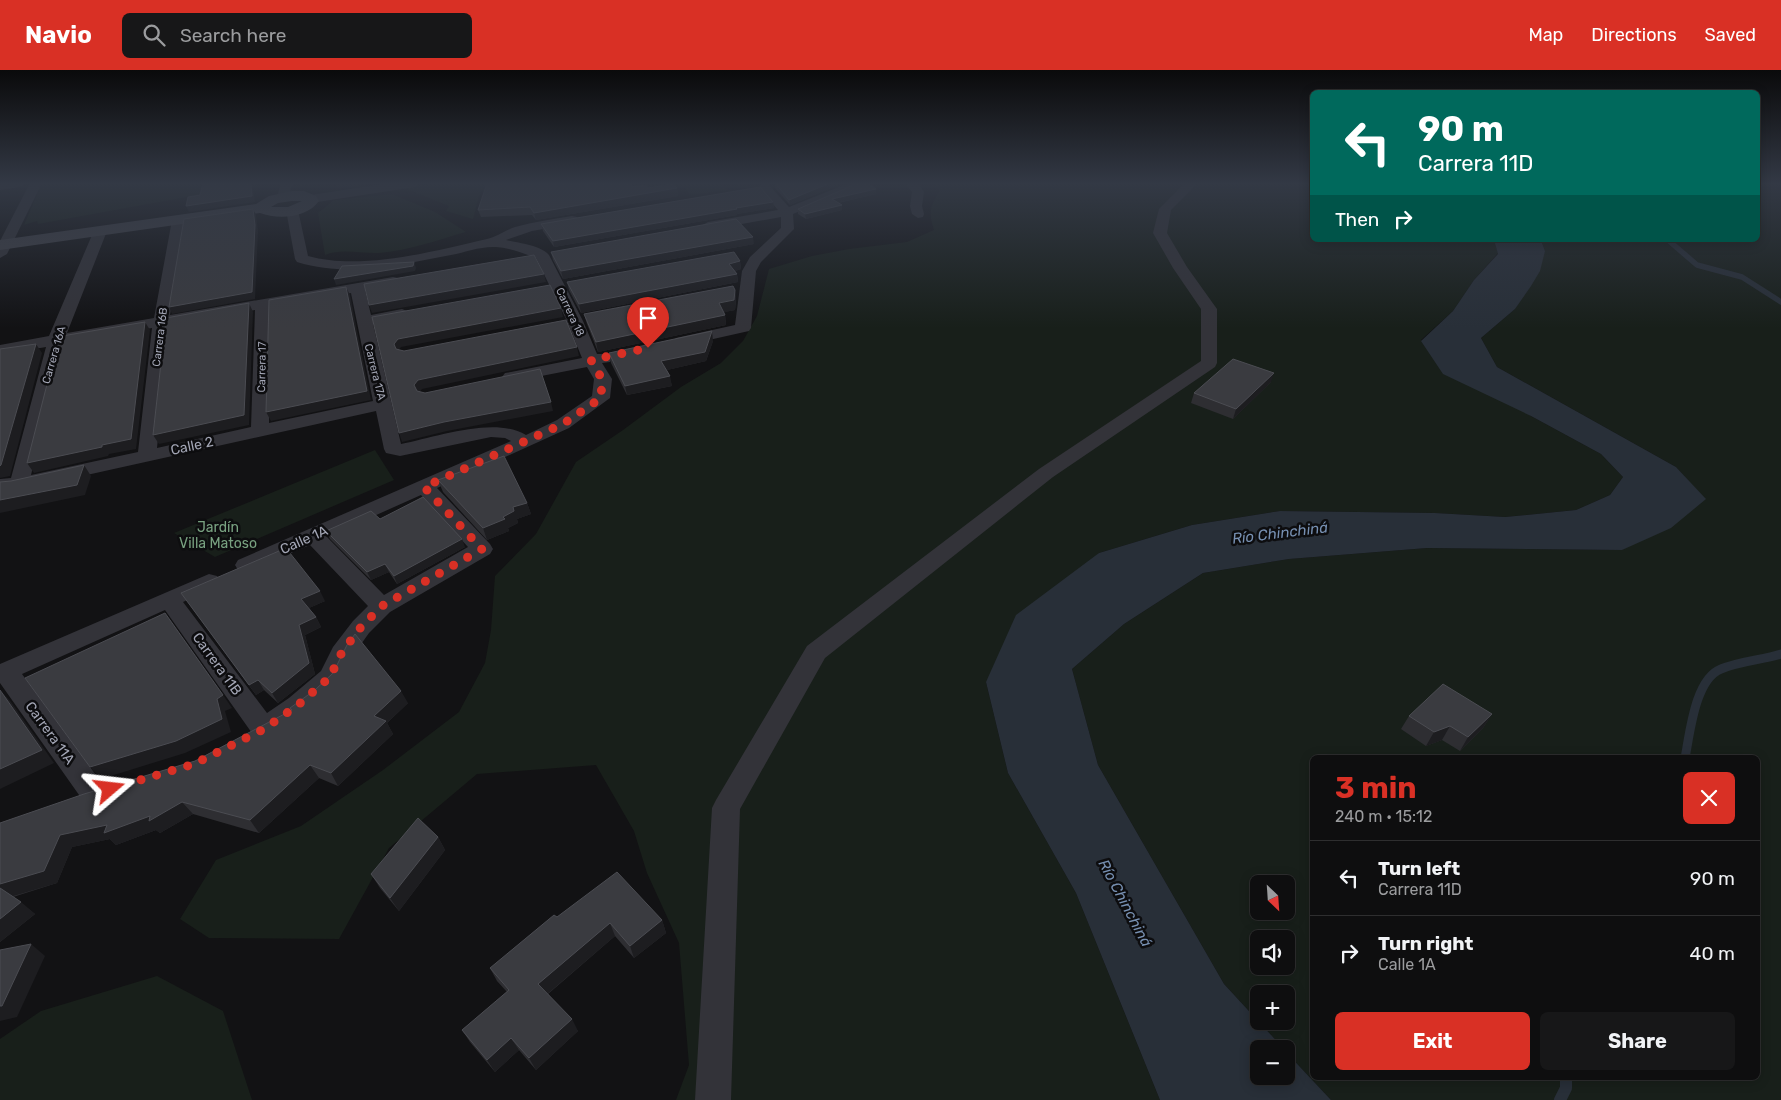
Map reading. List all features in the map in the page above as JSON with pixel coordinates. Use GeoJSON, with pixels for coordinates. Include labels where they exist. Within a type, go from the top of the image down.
{"type":"FeatureCollection","features":[{"type":"Feature","properties":{"kind":"main road"},"geometry":{"type":"LineString","coordinates":[[2,248],[100,231]]}},
{"type":"Feature","properties":{"kind":"street"},"geometry":{"type":"LineString","coordinates":[[2,248],[11,231]]}},
{"type":"Feature","properties":{"kind":"street","name":"Carrera 16A"},"geometry":{"type":"LineString","coordinates":[[19,484],[56,340],[100,231]]}},
{"type":"Feature","properties":{"kind":"street","name":"Carrera 16B"},"geometry":{"type":"LineString","coordinates":[[148,456],[161,322],[177,231]]}},
{"type":"Feature","properties":{"kind":"street"},"geometry":{"type":"LineString","coordinates":[[296,231],[302,260],[318,266],[378,264],[492,243],[514,245],[547,254]]}},
{"type":"Feature","properties":{"kind":"street"},"geometry":{"type":"LineString","coordinates":[[492,243],[514,231]]}},
{"type":"Feature","properties":{"kind":"street"},"geometry":{"type":"LineString","coordinates":[[667,344],[743,328],[750,271],[755,260],[764,249],[785,231]]}},
{"type":"Feature","properties":{"kind":"street"},"geometry":{"type":"LineString","coordinates":[[713,1100],[726,808],[816,652],[1046,473],[1209,363],[1209,309],[1180,268],[1160,231]]}},
{"type":"Feature","properties":{"kind":"street"},"geometry":{"type":"LineString","coordinates":[[746,252],[764,249]]}},
{"type":"Feature","properties":{"kind":"street"},"geometry":{"type":"LineString","coordinates":[[513,260],[547,254]]}},
{"type":"Feature","properties":{"kind":"street","name":"Carrera 18"},"geometry":{"type":"LineString","coordinates":[[547,254],[557,285],[575,321],[591,360],[602,379],[601,398],[585,411]]}},
{"type":"Feature","properties":{"kind":"street"},"geometry":{"type":"LineString","coordinates":[[0,350],[405,279]]}},
{"type":"Feature","properties":{"kind":"street"},"geometry":{"type":"LineString","coordinates":[[538,289],[576,282]]}},
{"type":"Feature","properties":{"kind":"street"},"geometry":{"type":"LineString","coordinates":[[729,291],[748,287]]}},
{"type":"Feature","properties":{"kind":"street","name":"Carrera 17A"},"geometry":{"type":"LineString","coordinates":[[356,288],[362,321],[384,404],[393,449],[400,450],[490,431],[510,432],[525,442]]}},
{"type":"Feature","properties":{"kind":"street","name":"Carrera 17"},"geometry":{"type":"LineString","coordinates":[[260,431],[263,304]]}},
{"type":"Feature","properties":{"kind":"street"},"geometry":{"type":"LineString","coordinates":[[362,321],[421,310]]}},
{"type":"Feature","properties":{"kind":"street"},"geometry":{"type":"LineString","coordinates":[[557,324],[594,317]]}},
{"type":"Feature","properties":{"kind":"street"},"geometry":{"type":"LineString","coordinates":[[495,381],[620,354]]}},
{"type":"Feature","properties":{"kind":"street","name":"Calle 2"},"geometry":{"type":"LineString","coordinates":[[0,485],[19,484],[384,404]]}},
{"type":"Feature","properties":{"kind":"street","name":"Calle 1A"},"geometry":{"type":"LineString","coordinates":[[3,672],[525,442],[585,411]]}},
{"type":"Feature","properties":{"kind":"street"},"geometry":{"type":"LineString","coordinates":[[313,536],[382,606],[482,549],[424,487]]}},
{"type":"Feature","properties":{"kind":"street","name":"Carrera 11B"},"geometry":{"type":"LineString","coordinates":[[169,599],[255,733],[298,705],[330,677],[342,652],[361,627],[382,606]]}},
{"type":"Feature","properties":{"kind":"street","name":"Carrera 11A"},"geometry":{"type":"LineString","coordinates":[[3,672],[103,791],[68,802]]}},
{"type":"Feature","properties":{"kind":"green space"},"geometry":{"type":"Polygon","coordinates":[[[321,231],[466,232],[412,248],[390,252],[338,252],[325,255],[321,231]]]}},
{"type":"Feature","properties":{"kind":"green space"},"geometry":{"type":"Polygon","coordinates":[[[932,231],[1310,231],[1310,242],[1495,242],[1498,253],[1474,280],[1453,311],[1421,340],[1531,416],[1601,454],[1623,477],[1610,495],[1576,510],[1505,517],[1435,513],[1280,511],[1192,525],[1099,553],[986,682],[1008,773],[1076,893],[1160,1100],[676,1100],[689,1065],[679,943],[647,873],[634,831],[596,765],[477,774],[389,848],[339,939],[209,938],[180,919],[216,860],[301,826],[383,770],[459,712],[485,663],[491,630],[495,576],[536,534],[576,462],[681,387],[721,363],[743,341],[757,316],[769,269],[812,256],[849,249],[907,242],[932,231]]]}},
{"type":"Feature","properties":{"kind":"green space"},"geometry":{"type":"Polygon","coordinates":[[[1760,231],[1781,231],[1781,1100],[1331,1100],[1312,1080],[1760,1080],[1760,755],[1310,755],[1310,1078],[1295,1062],[1295,1040],[1276,1040],[1266,1030],[1295,1030],[1295,985],[1250,985],[1250,1012],[1224,984],[1098,765],[1072,669],[1124,624],[1203,573],[1289,559],[1427,548],[1622,550],[1705,499],[1676,467],[1497,367],[1481,338],[1515,309],[1545,251],[1542,242],[1760,242],[1760,231]]]}},
{"type":"Feature","properties":{"kind":"green space","name":"Jardín Villa Matoso"},"geometry":{"type":"Polygon","coordinates":[[[375,450],[394,480],[215,557],[174,533],[375,450]]]}},
{"type":"Feature","properties":{"kind":"green space"},"geometry":{"type":"Polygon","coordinates":[[[157,976],[223,1011],[252,1100],[0,1100],[0,1039],[41,1011],[157,976]]]}},
{"type":"Feature","properties":{"kind":"water","name":"Río Chinchiná"},"geometry":{"type":"Polygon","coordinates":[[[1495,242],[1542,242],[1545,251],[1540,271],[1531,286],[1515,309],[1481,338],[1497,367],[1676,467],[1706,499],[1671,528],[1622,550],[1427,548],[1289,559],[1203,573],[1124,624],[1072,669],[1098,765],[1224,984],[1250,1012],[1250,1030],[1266,1030],[1276,1040],[1250,1040],[1250,1085],[1295,1085],[1295,1062],[1310,1078],[1310,1080],[1312,1080],[1331,1100],[1160,1100],[1076,893],[1008,773],[986,682],[1016,615],[1099,553],[1192,525],[1280,511],[1435,513],[1505,517],[1576,510],[1610,495],[1623,477],[1601,454],[1531,416],[1443,374],[1421,341],[1453,311],[1474,280],[1498,254],[1495,242]]]}},
{"type":"Feature","properties":{"kind":"building"},"geometry":{"type":"Polygon","coordinates":[[[182,231],[255,231],[252,292],[169,307],[182,231]]]}},
{"type":"Feature","properties":{"kind":"building"},"geometry":{"type":"Polygon","coordinates":[[[546,231],[610,231],[553,241],[546,231]]]}},
{"type":"Feature","properties":{"kind":"building"},"geometry":{"type":"Polygon","coordinates":[[[668,231],[747,231],[753,237],[561,271],[551,252],[668,231]]]}},
{"type":"Feature","properties":{"kind":"building"},"geometry":{"type":"Polygon","coordinates":[[[734,252],[740,261],[729,264],[737,274],[579,304],[567,282],[734,252]]]}},
{"type":"Feature","properties":{"kind":"building"},"geometry":{"type":"Polygon","coordinates":[[[534,255],[544,274],[369,305],[364,284],[534,255]]]}},
{"type":"Feature","properties":{"kind":"building"},"geometry":{"type":"Polygon","coordinates":[[[414,262],[413,266],[334,279],[342,266],[414,262]]]}},
{"type":"Feature","properties":{"kind":"building"},"geometry":{"type":"Polygon","coordinates":[[[550,285],[561,308],[398,339],[394,344],[396,349],[404,351],[566,320],[577,347],[418,380],[414,385],[417,391],[425,393],[540,369],[551,402],[444,422],[399,433],[372,317],[550,285]]]}},
{"type":"Feature","properties":{"kind":"building"},"geometry":{"type":"Polygon","coordinates":[[[733,286],[735,290],[734,300],[719,303],[725,315],[596,342],[584,314],[733,286]]]}},
{"type":"Feature","properties":{"kind":"building"},"geometry":{"type":"Polygon","coordinates":[[[346,287],[367,391],[266,412],[269,300],[346,287]]]}},
{"type":"Feature","properties":{"kind":"building"},"geometry":{"type":"Polygon","coordinates":[[[249,303],[244,415],[153,435],[166,318],[249,303]]]}},
{"type":"Feature","properties":{"kind":"building"},"geometry":{"type":"Polygon","coordinates":[[[145,322],[131,439],[27,463],[58,341],[61,341],[62,336],[145,322]]]}},
{"type":"Feature","properties":{"kind":"building"},"geometry":{"type":"Polygon","coordinates":[[[712,331],[705,352],[661,361],[670,376],[625,386],[609,353],[712,331]]]}},
{"type":"Feature","properties":{"kind":"building"},"geometry":{"type":"Polygon","coordinates":[[[36,344],[1,465],[0,466],[0,349],[36,344]]]}},
{"type":"Feature","properties":{"kind":"building"},"geometry":{"type":"Polygon","coordinates":[[[1233,359],[1274,373],[1236,409],[1194,393],[1233,359]]]}},
{"type":"Feature","properties":{"kind":"building"},"geometry":{"type":"Polygon","coordinates":[[[504,456],[527,503],[513,507],[514,511],[503,517],[505,519],[483,528],[438,480],[504,456]]]}},
{"type":"Feature","properties":{"kind":"building"},"geometry":{"type":"Polygon","coordinates":[[[84,465],[77,485],[0,500],[0,482],[84,465]]]}},
{"type":"Feature","properties":{"kind":"building"},"geometry":{"type":"Polygon","coordinates":[[[423,497],[462,539],[394,576],[385,564],[367,572],[326,531],[371,511],[380,519],[423,497]]]}},
{"type":"Feature","properties":{"kind":"building"},"geometry":{"type":"Polygon","coordinates":[[[286,548],[320,591],[301,599],[316,617],[299,625],[309,663],[272,693],[258,680],[249,685],[181,593],[286,548]]]}},
{"type":"Feature","properties":{"kind":"building"},"geometry":{"type":"Polygon","coordinates":[[[165,613],[223,695],[217,699],[222,719],[176,741],[90,767],[25,678],[165,613]]]}},
{"type":"Feature","properties":{"kind":"building"},"geometry":{"type":"Polygon","coordinates":[[[355,634],[401,691],[374,716],[386,721],[331,773],[310,765],[250,820],[182,802],[149,821],[150,816],[104,833],[107,825],[60,835],[44,871],[0,884],[0,823],[84,794],[195,761],[292,710],[290,708],[315,690],[333,673],[347,645],[355,634]]]}},
{"type":"Feature","properties":{"kind":"building"},"geometry":{"type":"Polygon","coordinates":[[[1443,684],[1492,714],[1468,737],[1450,726],[1434,732],[1409,716],[1443,684]]]}},
{"type":"Feature","properties":{"kind":"building"},"geometry":{"type":"Polygon","coordinates":[[[0,690],[42,750],[0,769],[0,690]]]}},
{"type":"Feature","properties":{"kind":"building"},"geometry":{"type":"Polygon","coordinates":[[[418,818],[438,837],[390,898],[371,874],[418,818]]]}},
{"type":"Feature","properties":{"kind":"building"},"geometry":{"type":"Polygon","coordinates":[[[617,872],[662,920],[630,946],[610,923],[538,984],[572,1019],[529,1058],[511,1038],[487,1060],[462,1030],[509,990],[490,968],[554,915],[557,917],[617,872]]]}},
{"type":"Feature","properties":{"kind":"building"},"geometry":{"type":"Polygon","coordinates":[[[0,888],[21,902],[0,919],[0,888]]]}},
{"type":"Feature","properties":{"kind":"building"},"geometry":{"type":"Polygon","coordinates":[[[31,944],[2,1006],[0,1006],[0,950],[31,944]]]}},
{"type":"Feature","properties":{"kind":"waterway"},"geometry":{"type":"LineString","coordinates":[[1670,242],[1697,265],[1742,277],[1781,302]]}},
{"type":"Feature","properties":{"kind":"waterway"},"geometry":{"type":"LineString","coordinates":[[1686,755],[1695,708],[1705,684],[1712,675],[1728,666],[1781,654]]}},
{"type":"Feature","properties":{"kind":"waterway"},"geometry":{"type":"LineString","coordinates":[[1560,1100],[1566,1088],[1566,1080]]}},
{"type":"Feature","properties":{"kind":"route"},"geometry":{"type":"LineString","coordinates":[[110,789],[194,764],[264,729],[298,705],[330,677],[342,652],[361,627],[382,606],[482,549],[424,487],[525,442],[585,411],[601,398],[602,379],[591,360],[648,348]]}}]}
